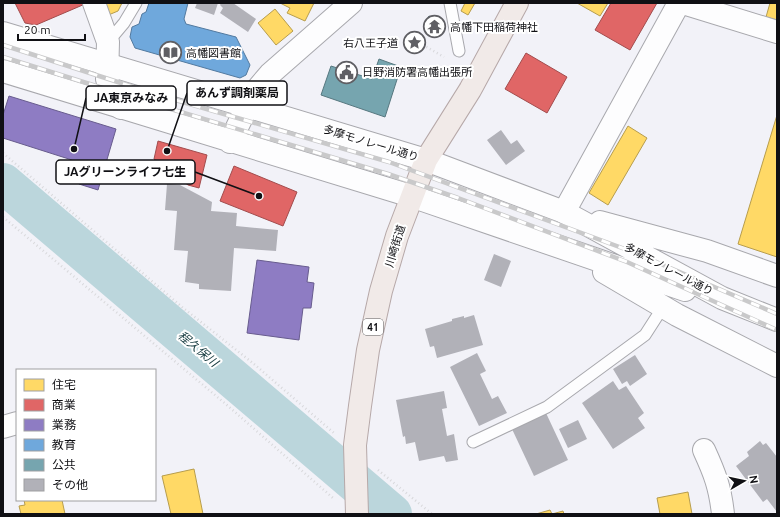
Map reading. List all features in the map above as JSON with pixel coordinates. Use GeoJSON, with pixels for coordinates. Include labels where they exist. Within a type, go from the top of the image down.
{"type":"FeatureCollection","features":[{"type":"Feature","properties":{"kind":"main road"},"geometry":{"type":"LineString","coordinates":[[94,3],[108,42],[107,79],[112,95],[121,108]]}},
{"type":"Feature","properties":{"kind":"main road"},"geometry":{"type":"LineString","coordinates":[[230,142],[253,94],[270,74],[351,3]]}},
{"type":"Feature","properties":{"kind":"main road","name":"川崎街道"},"geometry":{"type":"LineString","coordinates":[[357,514],[366,465],[356,445],[368,350],[383,284],[397,236],[426,160],[470,90],[518,3]]}},
{"type":"Feature","properties":{"kind":"main road"},"geometry":{"type":"LineString","coordinates":[[679,3],[564,212],[707,251],[777,276]]}},
{"type":"Feature","properties":{"kind":"main road"},"geometry":{"type":"LineString","coordinates":[[683,3],[777,32]]}},
{"type":"Feature","properties":{"kind":"main road","name":"多摩モノレール通り"},"geometry":{"type":"LineString","coordinates":[[3,33],[108,66],[247,105],[426,160],[564,212],[722,298],[777,320]]}},
{"type":"Feature","properties":{"kind":"main road","name":"多摩モノレール通り"},"geometry":{"type":"LineString","coordinates":[[3,71],[230,142],[411,196],[571,252],[686,290],[722,298]]}},
{"type":"Feature","properties":{"kind":"main road"},"geometry":{"type":"LineString","coordinates":[[571,252],[663,307],[777,366]]}},
{"type":"Feature","properties":{"kind":"main road"},"geometry":{"type":"LineString","coordinates":[[3,427],[16,423]]}},
{"type":"Feature","properties":{"kind":"main road"},"geometry":{"type":"LineString","coordinates":[[704,450],[719,485],[723,514]]}},
{"type":"Feature","properties":{"kind":"lane"},"geometry":{"type":"LineString","coordinates":[[108,42],[124,23],[136,3]]}},
{"type":"Feature","properties":{"kind":"lane"},"geometry":{"type":"LineString","coordinates":[[450,3],[459,51]]}},
{"type":"Feature","properties":{"kind":"lane"},"geometry":{"type":"LineString","coordinates":[[473,442],[546,407],[645,335],[663,307]]}},
{"type":"Feature","properties":{"kind":"path"},"geometry":{"type":"LineString","coordinates":[[428,30],[423,41],[424,47],[446,58]]}},
{"type":"Feature","properties":{"kind":"path"},"geometry":{"type":"LineString","coordinates":[[3,153],[182,307],[254,364],[335,435]]}},
{"type":"Feature","properties":{"kind":"path"},"geometry":{"type":"LineString","coordinates":[[3,217],[228,406],[334,498]]}},
{"type":"Feature","properties":{"kind":"path"},"geometry":{"type":"LineString","coordinates":[[366,465],[432,514]]}},
{"type":"Feature","properties":{"kind":"building: 住宅"},"geometry":{"type":"Polygon","coordinates":[[[102,3],[122,3],[118,11],[106,16],[102,3]]]}},
{"type":"Feature","properties":{"kind":"building: 住宅"},"geometry":{"type":"Polygon","coordinates":[[[280,3],[314,3],[305,21],[287,13],[290,8],[280,3]]]}},
{"type":"Feature","properties":{"kind":"building: 住宅"},"geometry":{"type":"Polygon","coordinates":[[[465,3],[475,3],[468,15],[461,11],[465,3]]]}},
{"type":"Feature","properties":{"kind":"building: 住宅"},"geometry":{"type":"Polygon","coordinates":[[[577,3],[608,3],[600,16],[577,3]]]}},
{"type":"Feature","properties":{"kind":"building: 住宅"},"geometry":{"type":"Polygon","coordinates":[[[770,3],[777,3],[777,20],[766,17],[770,3]]]}},
{"type":"Feature","properties":{"kind":"building: 住宅"},"geometry":{"type":"Polygon","coordinates":[[[275,9],[293,31],[276,45],[258,23],[275,9]]]}},
{"type":"Feature","properties":{"kind":"building: 住宅"},"geometry":{"type":"Polygon","coordinates":[[[777,115],[777,257],[738,244],[777,115]]]}},
{"type":"Feature","properties":{"kind":"building: 住宅"},"geometry":{"type":"Polygon","coordinates":[[[628,126],[647,138],[608,205],[589,193],[628,126]]]}},
{"type":"Feature","properties":{"kind":"building: 住宅"},"geometry":{"type":"Polygon","coordinates":[[[194,469],[203,514],[171,514],[162,476],[194,469]]]}},
{"type":"Feature","properties":{"kind":"building: 住宅"},"geometry":{"type":"Polygon","coordinates":[[[688,492],[692,514],[660,514],[657,498],[688,492]]]}},
{"type":"Feature","properties":{"kind":"building: 住宅"},"geometry":{"type":"Polygon","coordinates":[[[24,501],[62,501],[65,514],[21,514],[19,506],[25,505],[24,501]]]}},
{"type":"Feature","properties":{"kind":"building: 住宅"},"geometry":{"type":"Polygon","coordinates":[[[550,510],[552,514],[536,514],[550,510]]]}},
{"type":"Feature","properties":{"kind":"building: 住宅"},"geometry":{"type":"Polygon","coordinates":[[[563,511],[564,514],[552,514],[563,511]]]}},
{"type":"Feature","properties":{"kind":"building: 商業"},"geometry":{"type":"Polygon","coordinates":[[[15,3],[85,4],[36,25],[25,23],[15,3]]]}},
{"type":"Feature","properties":{"kind":"building: 商業"},"geometry":{"type":"Polygon","coordinates":[[[611,3],[657,3],[630,50],[595,30],[611,3]]]}},
{"type":"Feature","properties":{"kind":"building: 商業"},"geometry":{"type":"Polygon","coordinates":[[[526,53],[567,77],[547,113],[505,89],[526,53]]]}},
{"type":"Feature","properties":{"kind":"building: 商業"},"geometry":{"type":"Polygon","coordinates":[[[158,141],[207,155],[199,188],[188,185],[154,159],[158,141]]]}},
{"type":"Feature","properties":{"kind":"building: 商業"},"geometry":{"type":"Polygon","coordinates":[[[234,166],[297,192],[283,226],[220,201],[234,166]]]}},
{"type":"Feature","properties":{"kind":"building: 業務"},"geometry":{"type":"Polygon","coordinates":[[[9,96],[116,129],[98,190],[79,184],[67,174],[72,160],[3,138],[3,115],[9,96]]]}},
{"type":"Feature","properties":{"kind":"building: 業務"},"geometry":{"type":"Polygon","coordinates":[[[257,260],[309,267],[307,282],[314,283],[311,308],[303,308],[299,340],[247,333],[257,260]]]}},
{"type":"Feature","properties":{"kind":"building: 教育"},"geometry":{"type":"Polygon","coordinates":[[[149,3],[188,3],[184,19],[186,24],[236,37],[250,65],[246,75],[240,78],[135,48],[130,37],[132,27],[139,24],[142,14],[146,12],[149,3]]]}},
{"type":"Feature","properties":{"kind":"building: 公共"},"geometry":{"type":"Polygon","coordinates":[[[429,16],[439,21],[434,31],[424,25],[429,16]]]}},
{"type":"Feature","properties":{"kind":"building: 公共"},"geometry":{"type":"Polygon","coordinates":[[[379,59],[401,67],[385,117],[321,95],[331,66],[372,79],[379,59]]]}},
{"type":"Feature","properties":{"kind":"building: その他"},"geometry":{"type":"Polygon","coordinates":[[[197,3],[218,3],[214,15],[195,8],[197,3]]]}},
{"type":"Feature","properties":{"kind":"building: その他"},"geometry":{"type":"Polygon","coordinates":[[[221,3],[233,3],[256,19],[248,32],[220,13],[223,8],[220,5],[221,3]]]}},
{"type":"Feature","properties":{"kind":"building: その他"},"geometry":{"type":"Polygon","coordinates":[[[501,130],[511,144],[517,140],[525,151],[506,165],[487,140],[501,130]]]}},
{"type":"Feature","properties":{"kind":"building: その他"},"geometry":{"type":"Polygon","coordinates":[[[167,184],[180,185],[212,202],[211,211],[237,213],[236,226],[278,230],[276,251],[234,248],[231,291],[199,289],[199,284],[185,282],[188,251],[174,250],[177,211],[165,210],[167,184]]]}},
{"type":"Feature","properties":{"kind":"building: その他"},"geometry":{"type":"Polygon","coordinates":[[[494,254],[511,261],[501,287],[484,280],[494,254]]]}},
{"type":"Feature","properties":{"kind":"building: その他"},"geometry":{"type":"Polygon","coordinates":[[[474,315],[483,345],[437,358],[434,346],[430,347],[425,329],[452,321],[452,319],[474,315]]]}},
{"type":"Feature","properties":{"kind":"building: その他"},"geometry":{"type":"Polygon","coordinates":[[[477,353],[486,371],[480,374],[492,399],[498,396],[507,413],[479,426],[450,367],[477,353]]]}},
{"type":"Feature","properties":{"kind":"building: その他"},"geometry":{"type":"Polygon","coordinates":[[[635,355],[647,374],[630,386],[627,381],[622,384],[613,369],[635,355]]]}},
{"type":"Feature","properties":{"kind":"building: その他"},"geometry":{"type":"Polygon","coordinates":[[[613,381],[619,390],[626,386],[644,413],[638,418],[645,428],[613,449],[582,403],[613,381]]]}},
{"type":"Feature","properties":{"kind":"building: その他"},"geometry":{"type":"Polygon","coordinates":[[[444,391],[447,408],[442,409],[447,436],[454,434],[458,460],[446,462],[444,456],[419,461],[415,442],[406,444],[405,436],[403,437],[396,400],[444,391]]]}},
{"type":"Feature","properties":{"kind":"building: その他"},"geometry":{"type":"Polygon","coordinates":[[[546,413],[568,460],[534,476],[512,429],[546,413]]]}},
{"type":"Feature","properties":{"kind":"building: その他"},"geometry":{"type":"Polygon","coordinates":[[[578,420],[587,439],[568,448],[559,429],[578,420]]]}},
{"type":"Feature","properties":{"kind":"building: その他"},"geometry":{"type":"Polygon","coordinates":[[[760,441],[763,445],[766,443],[777,457],[777,512],[767,499],[763,502],[736,466],[749,456],[747,452],[760,441]]]}},
{"type":"Feature","properties":{"kind":"waterway","name":"程久保川"},"geometry":{"type":"LineString","coordinates":[[3,183],[392,514]]}},
{"type":"Feature","properties":{"kind":"railway"},"geometry":{"type":"LineString","coordinates":[[3,45],[155,94],[389,162],[633,252],[777,314]]}},
{"type":"Feature","properties":{"kind":"railway"},"geometry":{"type":"LineString","coordinates":[[3,57],[388,174],[458,198],[627,262],[777,330]]}},
{"type":"Feature","properties":{"kind":"place","name":"高幡下田稲荷神社"},"geometry":{"type":"Point","coordinates":[435,27]}},
{"type":"Feature","properties":{"kind":"place","name":"右八王子道"},"geometry":{"type":"Point","coordinates":[414,43]}},
{"type":"Feature","properties":{"kind":"place","name":"高幡図書館"},"geometry":{"type":"Point","coordinates":[170,53]}},
{"type":"Feature","properties":{"kind":"place","name":"日野消防署高幡出張所"},"geometry":{"type":"Point","coordinates":[346,72]}},
{"type":"Feature","properties":{"kind":"place","name":"JA東京みなみ"},"geometry":{"type":"Point","coordinates":[74,149]}},
{"type":"Feature","properties":{"kind":"place","name":"あんず調剤薬局"},"geometry":{"type":"Point","coordinates":[167,151]}},
{"type":"Feature","properties":{"kind":"place","name":"JAグリーンライフ七生"},"geometry":{"type":"Point","coordinates":[259,196]}}]}
